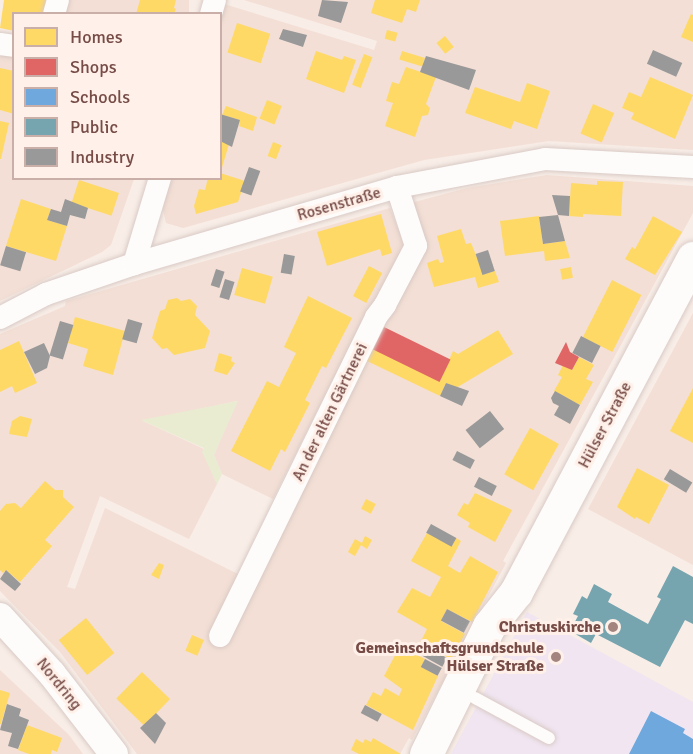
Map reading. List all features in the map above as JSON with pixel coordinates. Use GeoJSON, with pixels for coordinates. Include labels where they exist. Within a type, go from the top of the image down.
{"type":"FeatureCollection","features":[{"type":"Feature","properties":{"kind":"main road","name":"Hülser Straße"},"geometry":{"type":"LineString","coordinates":[[426,754],[489,626],[516,592],[693,258]]}},
{"type":"Feature","properties":{"kind":"main road","name":"Hülser Straße"},"geometry":{"type":"LineString","coordinates":[[432,754],[460,726],[508,635],[516,592]]}},
{"type":"Feature","properties":{"kind":"street","name":"Rosenstraße"},"geometry":{"type":"LineString","coordinates":[[0,318],[46,294],[134,264],[397,187],[545,159],[693,167]]}},
{"type":"Feature","properties":{"kind":"street"},"geometry":{"type":"LineString","coordinates":[[134,264],[159,180]]}},
{"type":"Feature","properties":{"kind":"street","name":"An der alten Gärtnerei"},"geometry":{"type":"LineString","coordinates":[[220,636],[376,317],[385,305],[416,246],[397,187]]}},
{"type":"Feature","properties":{"kind":"street","name":"Nordring"},"geometry":{"type":"LineString","coordinates":[[0,617],[52,674],[114,754]]}},
{"type":"Feature","properties":{"kind":"lane"},"geometry":{"type":"LineString","coordinates":[[475,698],[549,738]]}},
{"type":"Feature","properties":{"kind":"shaded area"},"geometry":{"type":"Polygon","coordinates":[[[64,0],[189,0],[189,12],[64,12],[64,0]]]}},
{"type":"Feature","properties":{"kind":"shaded area"},"geometry":{"type":"Polygon","coordinates":[[[244,0],[693,0],[693,150],[549,141],[424,160],[183,228],[166,223],[162,206],[170,180],[222,180],[222,12],[224,4],[374,50],[377,41],[244,0]]]}},
{"type":"Feature","properties":{"kind":"shaded area"},"geometry":{"type":"Polygon","coordinates":[[[0,50],[12,53],[12,180],[134,180],[111,245],[102,252],[0,301],[0,50]]]}},
{"type":"Feature","properties":{"kind":"shaded area"},"geometry":{"type":"Polygon","coordinates":[[[547,175],[693,186],[693,213],[503,561],[506,563],[412,740],[409,738],[400,754],[137,754],[60,652],[0,591],[0,334],[65,306],[66,301],[390,208],[404,244],[375,304],[371,304],[273,499],[222,474],[214,455],[237,401],[143,421],[204,449],[203,452],[217,484],[189,539],[100,496],[67,587],[75,589],[105,508],[242,576],[385,320],[392,314],[427,245],[411,203],[467,188],[547,175]]]}},
{"type":"Feature","properties":{"kind":"shaded area"},"geometry":{"type":"Polygon","coordinates":[[[693,313],[693,565],[588,509],[693,313]]]}},
{"type":"Feature","properties":{"kind":"shaded area","name":"Gemeinschaftsgrundschule Hülser Straße"},"geometry":{"type":"Polygon","coordinates":[[[527,612],[693,702],[693,754],[451,754],[527,612]]]}},
{"type":"Feature","properties":{"kind":"shaded area"},"geometry":{"type":"Polygon","coordinates":[[[0,670],[69,735],[83,754],[0,754],[0,670]]]}},
{"type":"Feature","properties":{"kind":"green space"},"geometry":{"type":"Polygon","coordinates":[[[238,401],[214,455],[222,474],[217,484],[202,452],[204,448],[141,420],[238,401]]]}},
{"type":"Feature","properties":{"kind":"building: Homes"},"geometry":{"type":"Polygon","coordinates":[[[4,0],[46,0],[43,12],[12,12],[12,31],[0,28],[4,0]]]}},
{"type":"Feature","properties":{"kind":"building: Homes"},"geometry":{"type":"Polygon","coordinates":[[[140,0],[176,0],[175,12],[137,12],[140,0]]]}},
{"type":"Feature","properties":{"kind":"building: Homes"},"geometry":{"type":"Polygon","coordinates":[[[375,0],[420,0],[416,12],[407,9],[402,23],[371,13],[375,0]]]}},
{"type":"Feature","properties":{"kind":"building: Homes"},"geometry":{"type":"Polygon","coordinates":[[[691,14],[693,15],[693,42],[681,37],[691,14]]]}},
{"type":"Feature","properties":{"kind":"building: Homes"},"geometry":{"type":"Polygon","coordinates":[[[237,23],[270,34],[261,63],[227,52],[237,23]]]}},
{"type":"Feature","properties":{"kind":"building: Homes"},"geometry":{"type":"Polygon","coordinates":[[[387,30],[398,33],[395,42],[385,39],[387,30]]]}},
{"type":"Feature","properties":{"kind":"building: Homes"},"geometry":{"type":"Polygon","coordinates":[[[445,36],[454,47],[445,54],[436,43],[445,36]]]}},
{"type":"Feature","properties":{"kind":"building: Homes"},"geometry":{"type":"Polygon","coordinates":[[[316,51],[342,60],[344,56],[356,60],[344,93],[306,79],[316,51]]]}},
{"type":"Feature","properties":{"kind":"building: Homes"},"geometry":{"type":"Polygon","coordinates":[[[402,51],[425,58],[422,67],[399,60],[402,51]]]}},
{"type":"Feature","properties":{"kind":"building: Homes"},"geometry":{"type":"Polygon","coordinates":[[[364,54],[372,57],[361,88],[352,85],[364,54]]]}},
{"type":"Feature","properties":{"kind":"building: Homes"},"geometry":{"type":"Polygon","coordinates":[[[406,67],[436,77],[426,104],[430,108],[428,115],[422,116],[415,137],[385,126],[393,103],[386,101],[392,82],[399,84],[406,67]]]}},
{"type":"Feature","properties":{"kind":"building: Homes"},"geometry":{"type":"Polygon","coordinates":[[[0,68],[12,71],[12,113],[0,110],[0,68]]]}},
{"type":"Feature","properties":{"kind":"building: Homes"},"geometry":{"type":"Polygon","coordinates":[[[650,77],[693,95],[675,139],[631,119],[634,113],[622,108],[629,92],[641,97],[650,77]]]}},
{"type":"Feature","properties":{"kind":"building: Homes"},"geometry":{"type":"Polygon","coordinates":[[[527,83],[550,91],[537,129],[514,121],[511,129],[465,113],[475,87],[520,102],[527,83]]]}},
{"type":"Feature","properties":{"kind":"building: Homes"},"geometry":{"type":"Polygon","coordinates":[[[267,100],[282,106],[274,125],[260,119],[267,100]]]}},
{"type":"Feature","properties":{"kind":"building: Homes"},"geometry":{"type":"Polygon","coordinates":[[[593,104],[614,113],[602,142],[580,133],[593,104]]]}},
{"type":"Feature","properties":{"kind":"building: Homes"},"geometry":{"type":"Polygon","coordinates":[[[226,106],[257,117],[253,131],[239,126],[240,120],[222,115],[226,106]]]}},
{"type":"Feature","properties":{"kind":"building: Homes"},"geometry":{"type":"Polygon","coordinates":[[[0,121],[9,123],[1,159],[0,159],[0,121]]]}},
{"type":"Feature","properties":{"kind":"building: Homes"},"geometry":{"type":"Polygon","coordinates":[[[222,142],[229,144],[222,168],[222,142]]]}},
{"type":"Feature","properties":{"kind":"building: Homes"},"geometry":{"type":"Polygon","coordinates":[[[273,142],[281,145],[276,159],[268,156],[273,142]]]}},
{"type":"Feature","properties":{"kind":"building: Homes"},"geometry":{"type":"Polygon","coordinates":[[[222,174],[245,181],[238,202],[196,214],[194,206],[199,189],[205,190],[208,180],[222,180],[222,174]]]}},
{"type":"Feature","properties":{"kind":"building: Homes"},"geometry":{"type":"Polygon","coordinates":[[[79,180],[119,193],[112,216],[72,203],[79,180]]]}},
{"type":"Feature","properties":{"kind":"building: Homes"},"geometry":{"type":"Polygon","coordinates":[[[597,181],[623,182],[621,216],[583,214],[583,217],[569,216],[571,183],[597,185],[597,181]]]}},
{"type":"Feature","properties":{"kind":"building: Homes"},"geometry":{"type":"Polygon","coordinates":[[[21,199],[51,209],[47,220],[67,226],[56,261],[6,246],[21,199]]]}},
{"type":"Feature","properties":{"kind":"building: Homes"},"geometry":{"type":"Polygon","coordinates":[[[381,214],[392,253],[382,256],[380,249],[327,266],[317,232],[381,214]]]}},
{"type":"Feature","properties":{"kind":"building: Homes"},"geometry":{"type":"Polygon","coordinates":[[[539,216],[543,244],[565,241],[570,258],[545,261],[544,251],[505,256],[500,221],[539,216]]]}},
{"type":"Feature","properties":{"kind":"building: Homes"},"geometry":{"type":"Polygon","coordinates":[[[653,216],[682,232],[655,275],[625,259],[632,247],[635,249],[653,216]]]}},
{"type":"Feature","properties":{"kind":"building: Homes"},"geometry":{"type":"Polygon","coordinates":[[[461,229],[466,244],[471,243],[484,274],[495,271],[499,282],[478,288],[475,277],[434,287],[427,263],[438,259],[440,263],[444,262],[437,236],[461,229]]]}},
{"type":"Feature","properties":{"kind":"building: Homes"},"geometry":{"type":"Polygon","coordinates":[[[369,266],[382,273],[366,303],[353,296],[369,266]]]}},
{"type":"Feature","properties":{"kind":"building: Homes"},"geometry":{"type":"Polygon","coordinates":[[[571,267],[573,278],[562,280],[560,269],[571,267]]]}},
{"type":"Feature","properties":{"kind":"building: Homes"},"geometry":{"type":"Polygon","coordinates":[[[242,268],[273,277],[265,304],[234,295],[242,268]]]}},
{"type":"Feature","properties":{"kind":"building: Homes"},"geometry":{"type":"Polygon","coordinates":[[[612,280],[641,295],[612,352],[583,337],[612,280]]]}},
{"type":"Feature","properties":{"kind":"building: Homes"},"geometry":{"type":"Polygon","coordinates":[[[308,296],[352,318],[326,368],[322,366],[305,400],[310,403],[285,452],[281,449],[270,471],[231,451],[267,381],[279,387],[296,353],[284,347],[308,296]]]}},
{"type":"Feature","properties":{"kind":"building: Homes"},"geometry":{"type":"Polygon","coordinates":[[[177,298],[181,301],[190,299],[197,306],[195,315],[210,331],[205,348],[174,355],[167,348],[162,349],[152,338],[160,311],[165,309],[168,300],[177,298]]]}},
{"type":"Feature","properties":{"kind":"building: Homes"},"geometry":{"type":"Polygon","coordinates":[[[75,317],[125,331],[113,375],[83,366],[88,349],[68,343],[75,317]]]}},
{"type":"Feature","properties":{"kind":"building: Homes"},"geometry":{"type":"Polygon","coordinates":[[[498,330],[513,354],[456,388],[446,383],[440,396],[367,361],[373,349],[440,381],[453,351],[458,354],[498,330]]]}},
{"type":"Feature","properties":{"kind":"building: Homes"},"geometry":{"type":"Polygon","coordinates":[[[19,341],[37,383],[15,393],[12,386],[0,392],[0,350],[19,341]]]}},
{"type":"Feature","properties":{"kind":"building: Homes"},"geometry":{"type":"Polygon","coordinates":[[[219,353],[232,357],[231,361],[235,363],[227,375],[214,371],[219,353]]]}},
{"type":"Feature","properties":{"kind":"building: Homes"},"geometry":{"type":"Polygon","coordinates":[[[579,357],[594,365],[586,379],[593,382],[580,405],[554,391],[562,377],[558,375],[563,365],[572,370],[579,357]]]}},
{"type":"Feature","properties":{"kind":"building: Homes"},"geometry":{"type":"Polygon","coordinates":[[[693,388],[693,443],[670,431],[693,388]]]}},
{"type":"Feature","properties":{"kind":"building: Homes"},"geometry":{"type":"Polygon","coordinates":[[[20,416],[32,419],[27,437],[9,434],[12,421],[20,416]]]}},
{"type":"Feature","properties":{"kind":"building: Homes"},"geometry":{"type":"Polygon","coordinates":[[[530,428],[559,444],[533,490],[504,474],[530,428]]]}},
{"type":"Feature","properties":{"kind":"building: Homes"},"geometry":{"type":"Polygon","coordinates":[[[637,468],[669,485],[649,524],[636,517],[635,519],[617,507],[637,468]]]}},
{"type":"Feature","properties":{"kind":"building: Homes"},"geometry":{"type":"Polygon","coordinates":[[[45,481],[55,490],[63,490],[63,497],[74,507],[45,540],[52,546],[20,582],[6,570],[3,573],[0,570],[0,511],[6,504],[15,503],[21,508],[45,481]]]}},
{"type":"Feature","properties":{"kind":"building: Homes"},"geometry":{"type":"Polygon","coordinates":[[[475,493],[512,510],[495,542],[468,527],[470,523],[457,515],[464,503],[468,505],[475,493]]]}},
{"type":"Feature","properties":{"kind":"building: Homes"},"geometry":{"type":"Polygon","coordinates":[[[366,499],[376,504],[371,514],[361,509],[366,499]]]}},
{"type":"Feature","properties":{"kind":"building: Homes"},"geometry":{"type":"Polygon","coordinates":[[[427,533],[452,546],[456,538],[461,541],[448,566],[460,573],[470,556],[498,572],[472,622],[447,609],[441,621],[465,634],[451,659],[420,643],[427,629],[397,612],[412,588],[430,597],[441,577],[411,561],[427,533]]]}},
{"type":"Feature","properties":{"kind":"building: Homes"},"geometry":{"type":"Polygon","coordinates":[[[365,536],[372,540],[367,549],[361,545],[355,556],[348,552],[355,539],[362,543],[365,536]]]}},
{"type":"Feature","properties":{"kind":"building: Homes"},"geometry":{"type":"Polygon","coordinates":[[[159,563],[164,565],[159,579],[151,575],[159,563]]]}},
{"type":"Feature","properties":{"kind":"building: Homes"},"geometry":{"type":"Polygon","coordinates":[[[86,618],[114,653],[87,675],[59,640],[86,618]]]}},
{"type":"Feature","properties":{"kind":"building: Homes"},"geometry":{"type":"Polygon","coordinates":[[[192,635],[204,640],[197,656],[185,651],[192,635]]]}},
{"type":"Feature","properties":{"kind":"building: Homes"},"geometry":{"type":"Polygon","coordinates":[[[400,646],[425,659],[421,667],[438,676],[413,730],[366,705],[373,692],[381,696],[385,688],[399,696],[402,689],[384,676],[400,646]]]}},
{"type":"Feature","properties":{"kind":"building: Homes"},"geometry":{"type":"Polygon","coordinates":[[[142,672],[170,699],[144,726],[116,699],[142,672]]]}},
{"type":"Feature","properties":{"kind":"building: Homes"},"geometry":{"type":"Polygon","coordinates":[[[0,690],[10,693],[1,724],[0,724],[0,690]]]}},
{"type":"Feature","properties":{"kind":"building: Homes"},"geometry":{"type":"Polygon","coordinates":[[[27,725],[62,738],[57,752],[52,750],[51,754],[29,754],[18,750],[27,725]]]}},
{"type":"Feature","properties":{"kind":"building: Homes"},"geometry":{"type":"Polygon","coordinates":[[[373,738],[401,754],[359,754],[351,750],[356,739],[363,743],[365,739],[371,742],[373,738]]]}},
{"type":"Feature","properties":{"kind":"building: Shops"},"geometry":{"type":"Polygon","coordinates":[[[384,327],[451,359],[440,382],[373,349],[384,327]]]}},
{"type":"Feature","properties":{"kind":"building: Shops"},"geometry":{"type":"Polygon","coordinates":[[[566,342],[570,352],[579,357],[572,370],[555,363],[566,342]]]}},
{"type":"Feature","properties":{"kind":"building: Schools"},"geometry":{"type":"Polygon","coordinates":[[[651,711],[685,729],[683,733],[693,739],[693,754],[629,754],[651,711]]]}},
{"type":"Feature","properties":{"kind":"building: Public","name":"Christuskirche"},"geometry":{"type":"Polygon","coordinates":[[[673,566],[693,577],[693,624],[685,620],[660,667],[596,634],[591,643],[570,631],[578,616],[573,614],[582,596],[587,599],[594,584],[612,594],[608,602],[648,624],[661,599],[657,597],[673,566]]]}},
{"type":"Feature","properties":{"kind":"building: Industry"},"geometry":{"type":"Polygon","coordinates":[[[322,0],[348,2],[341,23],[318,16],[322,0]]]}},
{"type":"Feature","properties":{"kind":"building: Industry"},"geometry":{"type":"Polygon","coordinates":[[[283,29],[307,35],[303,47],[279,39],[283,29]]]}},
{"type":"Feature","properties":{"kind":"building: Industry"},"geometry":{"type":"Polygon","coordinates":[[[653,50],[682,63],[676,77],[647,64],[653,50]]]}},
{"type":"Feature","properties":{"kind":"building: Industry"},"geometry":{"type":"Polygon","coordinates":[[[426,56],[476,70],[469,90],[420,72],[426,56]]]}},
{"type":"Feature","properties":{"kind":"building: Industry"},"geometry":{"type":"Polygon","coordinates":[[[222,115],[240,120],[232,147],[222,142],[222,115]]]}},
{"type":"Feature","properties":{"kind":"building: Industry"},"geometry":{"type":"Polygon","coordinates":[[[249,167],[260,171],[251,196],[240,191],[249,167]]]}},
{"type":"Feature","properties":{"kind":"building: Industry"},"geometry":{"type":"Polygon","coordinates":[[[552,195],[570,196],[569,216],[558,215],[552,195]]]}},
{"type":"Feature","properties":{"kind":"building: Industry"},"geometry":{"type":"Polygon","coordinates":[[[65,199],[88,208],[85,219],[70,215],[67,226],[47,220],[51,209],[61,212],[65,199]]]}},
{"type":"Feature","properties":{"kind":"building: Industry"},"geometry":{"type":"Polygon","coordinates":[[[558,215],[565,241],[543,244],[539,217],[558,215]]]}},
{"type":"Feature","properties":{"kind":"building: Industry"},"geometry":{"type":"Polygon","coordinates":[[[6,246],[26,252],[20,271],[0,265],[6,246]]]}},
{"type":"Feature","properties":{"kind":"building: Industry"},"geometry":{"type":"Polygon","coordinates":[[[488,250],[495,271],[482,275],[476,254],[488,250]]]}},
{"type":"Feature","properties":{"kind":"building: Industry"},"geometry":{"type":"Polygon","coordinates":[[[284,254],[295,256],[292,275],[281,273],[284,254]]]}},
{"type":"Feature","properties":{"kind":"building: Industry"},"geometry":{"type":"Polygon","coordinates":[[[216,269],[225,272],[219,288],[211,285],[216,269]]]}},
{"type":"Feature","properties":{"kind":"building: Industry"},"geometry":{"type":"Polygon","coordinates":[[[225,279],[235,282],[229,300],[219,297],[225,279]]]}},
{"type":"Feature","properties":{"kind":"building: Industry"},"geometry":{"type":"Polygon","coordinates":[[[128,319],[142,323],[137,343],[122,339],[128,319]]]}},
{"type":"Feature","properties":{"kind":"building: Industry"},"geometry":{"type":"Polygon","coordinates":[[[60,321],[73,325],[63,360],[49,355],[60,321]]]}},
{"type":"Feature","properties":{"kind":"building: Industry"},"geometry":{"type":"Polygon","coordinates":[[[581,336],[601,346],[592,363],[572,353],[581,336]]]}},
{"type":"Feature","properties":{"kind":"building: Industry"},"geometry":{"type":"Polygon","coordinates":[[[44,343],[50,356],[47,368],[35,374],[24,352],[44,343]]]}},
{"type":"Feature","properties":{"kind":"building: Industry"},"geometry":{"type":"Polygon","coordinates":[[[446,383],[469,391],[462,406],[440,396],[446,383]]]}},
{"type":"Feature","properties":{"kind":"building: Industry"},"geometry":{"type":"Polygon","coordinates":[[[555,391],[580,405],[570,424],[554,415],[559,406],[553,403],[551,398],[555,391]]]}},
{"type":"Feature","properties":{"kind":"building: Industry"},"geometry":{"type":"Polygon","coordinates":[[[490,411],[504,429],[480,448],[466,430],[490,411]]]}},
{"type":"Feature","properties":{"kind":"building: Industry"},"geometry":{"type":"Polygon","coordinates":[[[457,451],[475,460],[470,469],[452,460],[457,451]]]}},
{"type":"Feature","properties":{"kind":"building: Industry"},"geometry":{"type":"Polygon","coordinates":[[[670,469],[692,482],[686,493],[664,479],[670,469]]]}},
{"type":"Feature","properties":{"kind":"building: Industry"},"geometry":{"type":"Polygon","coordinates":[[[479,477],[497,486],[492,496],[474,487],[479,477]]]}},
{"type":"Feature","properties":{"kind":"building: Industry"},"geometry":{"type":"Polygon","coordinates":[[[431,524],[456,538],[452,547],[426,533],[431,524]]]}},
{"type":"Feature","properties":{"kind":"building: Industry"},"geometry":{"type":"Polygon","coordinates":[[[6,570],[21,584],[15,591],[0,579],[6,570]]]}},
{"type":"Feature","properties":{"kind":"building: Industry"},"geometry":{"type":"Polygon","coordinates":[[[447,609],[470,621],[464,633],[441,620],[447,609]]]}},
{"type":"Feature","properties":{"kind":"building: Industry"},"geometry":{"type":"Polygon","coordinates":[[[420,643],[447,658],[442,667],[415,652],[420,643]]]}},
{"type":"Feature","properties":{"kind":"building: Industry"},"geometry":{"type":"Polygon","coordinates":[[[425,659],[442,668],[438,676],[421,667],[425,659]]]}},
{"type":"Feature","properties":{"kind":"building: Industry"},"geometry":{"type":"Polygon","coordinates":[[[7,704],[21,709],[19,716],[29,720],[18,749],[8,746],[12,733],[0,730],[7,704]]]}},
{"type":"Feature","properties":{"kind":"building: Industry"},"geometry":{"type":"Polygon","coordinates":[[[365,705],[382,714],[378,722],[361,713],[365,705]]]}},
{"type":"Feature","properties":{"kind":"building: Industry"},"geometry":{"type":"Polygon","coordinates":[[[156,713],[166,723],[155,744],[140,728],[156,713]]]}},
{"type":"Feature","properties":{"kind":"place","name":"Christuskirche"},"geometry":{"type":"Point","coordinates":[613,627]}},
{"type":"Feature","properties":{"kind":"place","name":"Gemeinschaftsgrundschule Hülser Straße"},"geometry":{"type":"Point","coordinates":[556,657]}}]}
